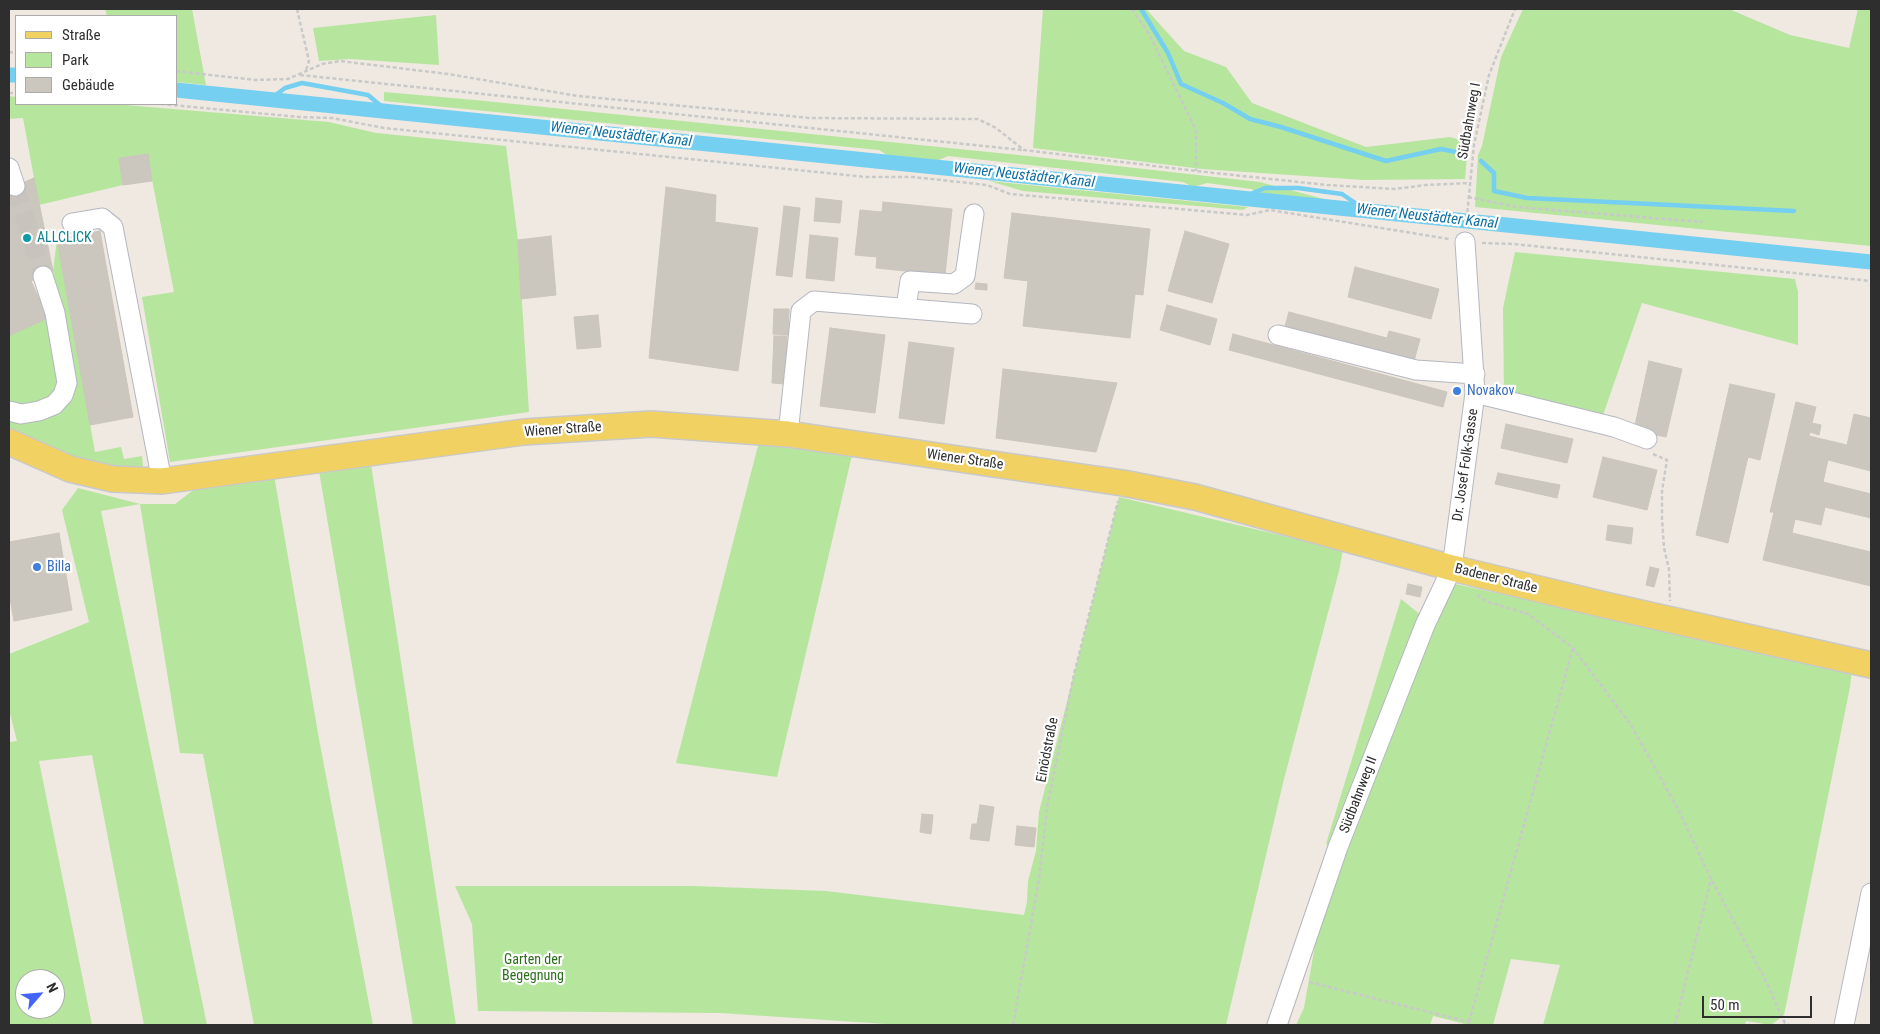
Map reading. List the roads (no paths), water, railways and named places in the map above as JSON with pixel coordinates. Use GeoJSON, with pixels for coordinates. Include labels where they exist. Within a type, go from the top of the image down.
{"type":"FeatureCollection","features":[{"type":"Feature","properties":{"kind":"main road","name":"Wiener Straße"},"geometry":{"type":"LineString","coordinates":[[9,442],[70,469],[113,479],[162,480],[524,432],[651,424],[788,434],[1123,483]]}},
{"type":"Feature","properties":{"kind":"main road","name":"Badener Straße"},"geometry":{"type":"LineString","coordinates":[[1123,483],[1195,497],[1452,568],[1871,665]]}},
{"type":"Feature","properties":{"kind":"street"},"geometry":{"type":"LineString","coordinates":[[9,168],[14,186]]}},
{"type":"Feature","properties":{"kind":"street"},"geometry":{"type":"LineString","coordinates":[[906,308],[910,282],[954,284],[965,276],[974,214]]}},
{"type":"Feature","properties":{"kind":"street"},"geometry":{"type":"LineString","coordinates":[[72,223],[102,218],[114,227],[162,480]]}},
{"type":"Feature","properties":{"kind":"street","name":"Dr. Josef Folk-Gasse"},"geometry":{"type":"LineString","coordinates":[[1452,568],[1476,384],[1465,242]]}},
{"type":"Feature","properties":{"kind":"street"},"geometry":{"type":"LineString","coordinates":[[9,411],[21,414],[38,411],[54,405],[63,396],[67,384],[55,313],[43,276]]}},
{"type":"Feature","properties":{"kind":"street"},"geometry":{"type":"LineString","coordinates":[[788,434],[801,311],[814,301],[972,314]]}},
{"type":"Feature","properties":{"kind":"street"},"geometry":{"type":"LineString","coordinates":[[1278,335],[1476,384],[1647,439]]}},
{"type":"Feature","properties":{"kind":"street","name":"Südbahnweg II"},"geometry":{"type":"LineString","coordinates":[[1277,1025],[1349,820],[1425,625],[1452,568]]}},
{"type":"Feature","properties":{"kind":"street"},"geometry":{"type":"LineString","coordinates":[[1844,1025],[1871,893]]}},
{"type":"Feature","properties":{"kind":"waterway"},"geometry":{"type":"LineString","coordinates":[[1141,9],[1168,53],[1181,84],[1223,103],[1250,119],[1281,127],[1386,161],[1441,149],[1466,154]]}},
{"type":"Feature","properties":{"kind":"waterway","name":"Wiener Neustädter Kanal"},"geometry":{"type":"LineString","coordinates":[[9,75],[15,75]]}},
{"type":"Feature","properties":{"kind":"waterway"},"geometry":{"type":"LineString","coordinates":[[269,100],[285,88],[302,83],[368,95],[387,111]]}},
{"type":"Feature","properties":{"kind":"waterway","name":"Wiener Neustädter Kanal"},"geometry":{"type":"LineString","coordinates":[[178,90],[1871,262]]}},
{"type":"Feature","properties":{"kind":"waterway"},"geometry":{"type":"LineString","coordinates":[[1481,161],[1494,173],[1494,191],[1527,198],[1794,211]]}},
{"type":"Feature","properties":{"kind":"waterway"},"geometry":{"type":"LineString","coordinates":[[1241,198],[1265,188],[1298,188],[1342,194],[1367,211]]}},
{"type":"Feature","properties":{"kind":"tunnel"},"geometry":{"type":"LineString","coordinates":[[15,186],[43,276]]}},
{"type":"Feature","properties":{"kind":"place","name":"ALLCLICK"},"geometry":{"type":"Point","coordinates":[27,238]}},
{"type":"Feature","properties":{"kind":"place","name":"Novakov"},"geometry":{"type":"Point","coordinates":[1457,391]}},
{"type":"Feature","properties":{"kind":"place","name":"Billa"},"geometry":{"type":"Point","coordinates":[37,567]}},
{"type":"Feature","properties":{"kind":"park label","name":"Garten der Begegnung"},"geometry":{"type":"Point","coordinates":[533,968]}}]}
